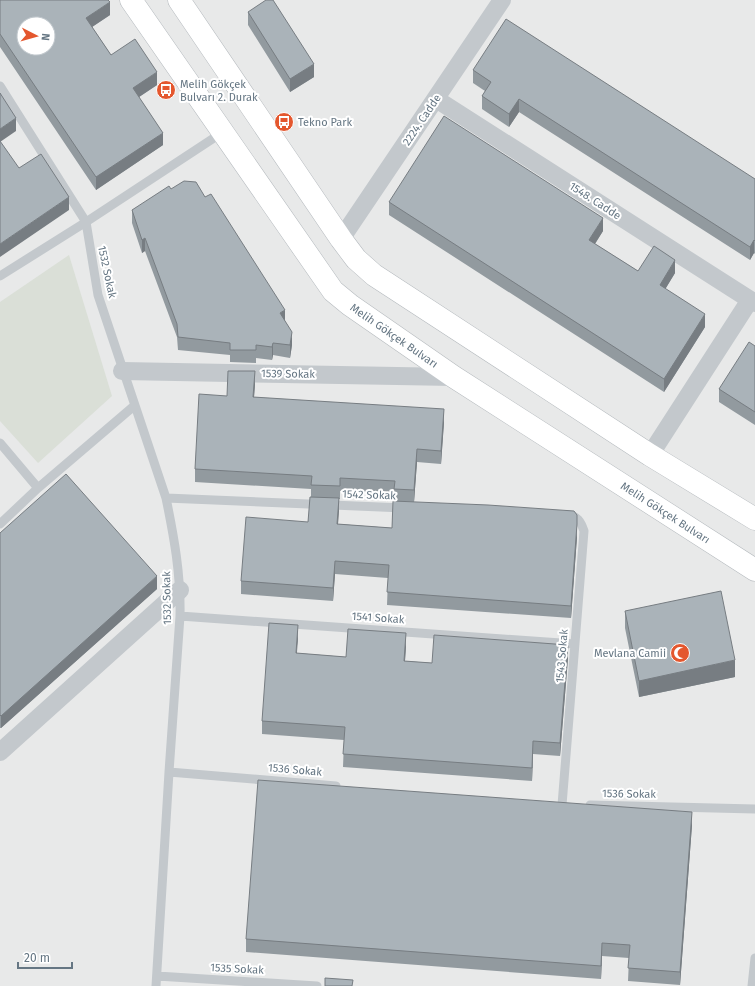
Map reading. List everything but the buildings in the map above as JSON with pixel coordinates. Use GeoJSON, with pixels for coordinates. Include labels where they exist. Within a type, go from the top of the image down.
{"type":"FeatureCollection","features":[{"type":"Feature","properties":{"kind":"main road","name":"Melih Gökçek Bulvarı"},"geometry":{"type":"LineString","coordinates":[[132,0],[333,291],[350,305],[454,377],[755,570]]}},
{"type":"Feature","properties":{"kind":"main road"},"geometry":{"type":"LineString","coordinates":[[179,0],[356,259],[374,275],[650,454],[755,519]]}},
{"type":"Feature","properties":{"kind":"street","name":"2224. Cadde"},"geometry":{"type":"LineString","coordinates":[[341,239],[502,0]]}},
{"type":"Feature","properties":{"kind":"street","name":"1548. Cadde"},"geometry":{"type":"LineString","coordinates":[[436,99],[753,302]]}},
{"type":"Feature","properties":{"kind":"street"},"geometry":{"type":"LineString","coordinates":[[650,454],[753,302]]}},
{"type":"Feature","properties":{"kind":"street","name":"1539 Sokak"},"geometry":{"type":"LineString","coordinates":[[122,371],[454,377]]}},
{"type":"Feature","properties":{"kind":"street"},"geometry":{"type":"LineString","coordinates":[[0,752],[180,590]]}},
{"type":"Feature","properties":{"kind":"lane"},"geometry":{"type":"LineString","coordinates":[[0,86],[86,222]]}},
{"type":"Feature","properties":{"kind":"lane"},"geometry":{"type":"LineString","coordinates":[[0,276],[86,222],[223,132]]}},
{"type":"Feature","properties":{"kind":"lane","name":"1532 Sokak"},"geometry":{"type":"LineString","coordinates":[[86,222],[92,267],[98,295],[122,371],[166,498],[172,528],[180,590],[180,616],[156,986]]}},
{"type":"Feature","properties":{"kind":"lane"},"geometry":{"type":"LineString","coordinates":[[0,524],[38,488],[134,406]]}},
{"type":"Feature","properties":{"kind":"lane"},"geometry":{"type":"LineString","coordinates":[[0,443],[38,488]]}},
{"type":"Feature","properties":{"kind":"lane","name":"1542 Sokak"},"geometry":{"type":"LineString","coordinates":[[166,498],[413,508]]}},
{"type":"Feature","properties":{"kind":"lane","name":"1543 Sokak"},"geometry":{"type":"LineString","coordinates":[[556,514],[572,515],[578,518],[584,531],[575,644],[566,804]]}},
{"type":"Feature","properties":{"kind":"lane","name":"1541 Sokak"},"geometry":{"type":"LineString","coordinates":[[180,616],[575,644]]}},
{"type":"Feature","properties":{"kind":"lane","name":"1536 Sokak"},"geometry":{"type":"LineString","coordinates":[[169,772],[342,786]]}},
{"type":"Feature","properties":{"kind":"lane","name":"1536 Sokak"},"geometry":{"type":"LineString","coordinates":[[566,804],[755,809]]}},
{"type":"Feature","properties":{"kind":"lane"},"geometry":{"type":"LineString","coordinates":[[752,986],[755,958]]}},
{"type":"Feature","properties":{"kind":"lane","name":"1535 Sokak"},"geometry":{"type":"LineString","coordinates":[[157,976],[317,986]]}},
{"type":"Feature","properties":{"kind":"shaded area"},"geometry":{"type":"Polygon","coordinates":[[[0,0],[755,0],[755,986],[0,986],[0,0]]]}},
{"type":"Feature","properties":{"kind":"shaded area"},"geometry":{"type":"Polygon","coordinates":[[[69,255],[112,396],[38,463],[0,421],[0,302],[69,255]]]}},
{"type":"Feature","properties":{"kind":"place","name":"Melih Gökçek Bulvarı 2. Durak"},"geometry":{"type":"Point","coordinates":[166,90]}},
{"type":"Feature","properties":{"kind":"place","name":"Tekno Park"},"geometry":{"type":"Point","coordinates":[284,122]}},
{"type":"Feature","properties":{"kind":"place","name":"Mevlana Camii"},"geometry":{"type":"Point","coordinates":[680,653]}}]}
